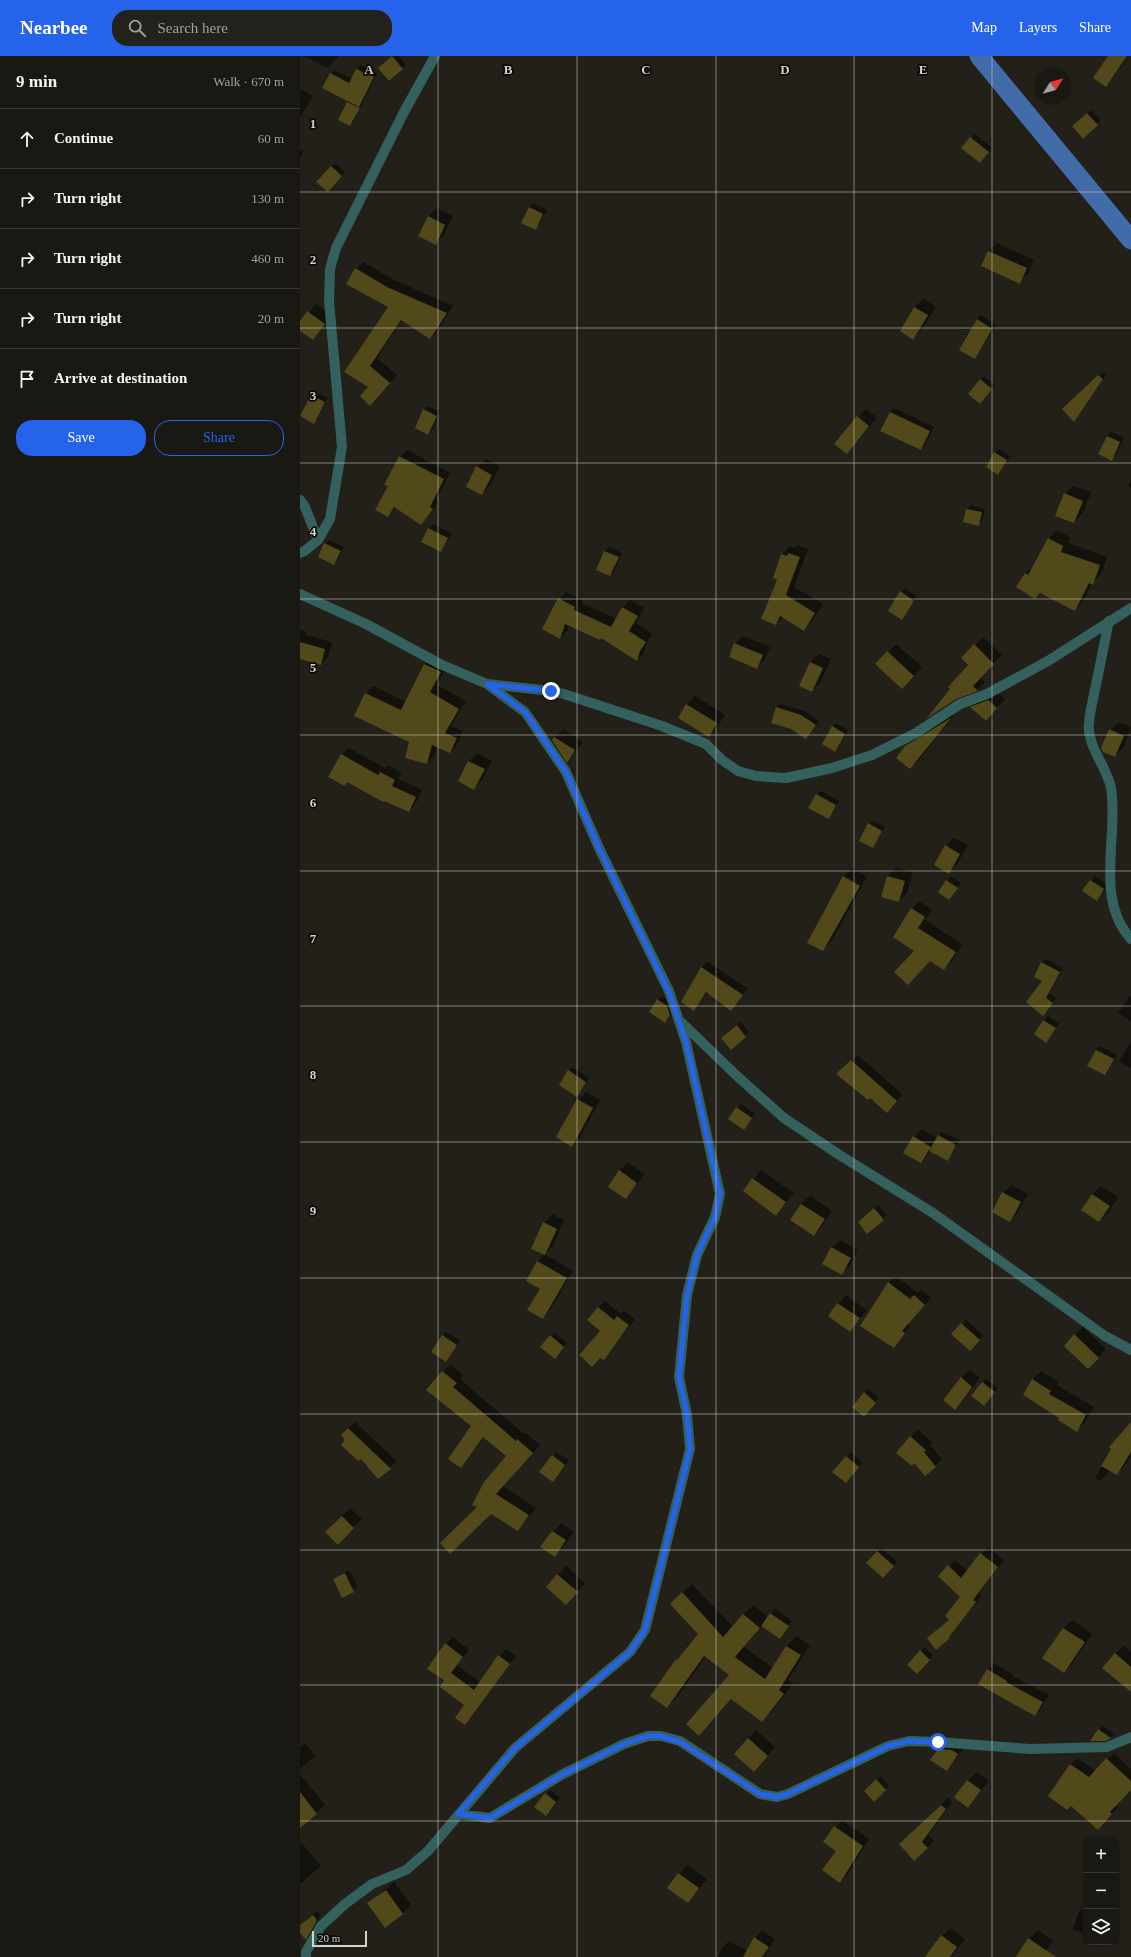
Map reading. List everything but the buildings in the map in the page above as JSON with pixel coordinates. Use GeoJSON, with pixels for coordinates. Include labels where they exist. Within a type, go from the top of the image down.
{"type":"FeatureCollection","features":[{"type":"Feature","properties":{"kind":"street"},"geometry":{"type":"LineString","coordinates":[[300,553],[318,540],[330,519],[342,447],[329,300],[330,269],[336,248],[404,112],[435,56]]}},
{"type":"Feature","properties":{"kind":"street"},"geometry":{"type":"LineString","coordinates":[[300,500],[305,507],[318,540]]}},
{"type":"Feature","properties":{"kind":"street"},"geometry":{"type":"LineString","coordinates":[[300,594],[366,624],[440,664],[487,684],[525,712],[566,772],[599,848],[669,992],[686,1042],[720,1194],[715,1217],[697,1255],[687,1295],[679,1377],[687,1415],[690,1449],[645,1630],[630,1652],[515,1748],[428,1851],[406,1870],[372,1884],[345,1904],[320,1926],[306,1952],[306,1957]]}},
{"type":"Feature","properties":{"kind":"street"},"geometry":{"type":"LineString","coordinates":[[487,684],[551,691],[564,694],[662,726],[706,744],[722,760],[738,771],[756,776],[786,778],[832,768],[878,752],[916,733],[960,704],[987,694],[1048,661],[1131,608]]}},
{"type":"Feature","properties":{"kind":"street"},"geometry":{"type":"LineString","coordinates":[[1109,621],[1088,724],[1096,753],[1107,773],[1111,788],[1110,880],[1118,919],[1131,939]]}},
{"type":"Feature","properties":{"kind":"street"},"geometry":{"type":"LineString","coordinates":[[678,1019],[736,1076],[784,1118],[838,1154],[933,1213],[1105,1336],[1131,1350]]}},
{"type":"Feature","properties":{"kind":"street"},"geometry":{"type":"LineString","coordinates":[[458,1814],[490,1818],[563,1774],[624,1744],[648,1736],[661,1736],[680,1742],[760,1794],[777,1797],[788,1794],[888,1746],[909,1741],[1030,1749],[1107,1747],[1131,1737]]}},
{"type":"Feature","properties":{"kind":"waterway"},"geometry":{"type":"LineString","coordinates":[[979,56],[1131,240]]}},
{"type":"Feature","properties":{"kind":"route"},"geometry":{"type":"LineString","coordinates":[[551,691],[487,684],[525,712],[566,772],[599,848],[669,992],[686,1042],[720,1194],[715,1217],[697,1255],[687,1295],[679,1377],[687,1415],[690,1449],[645,1630],[630,1652],[515,1748],[458,1814],[490,1818],[503,1812],[563,1774],[624,1744],[648,1736],[661,1736],[680,1742],[760,1794],[777,1797],[788,1794],[888,1746],[909,1741],[938,1742]]}}]}
